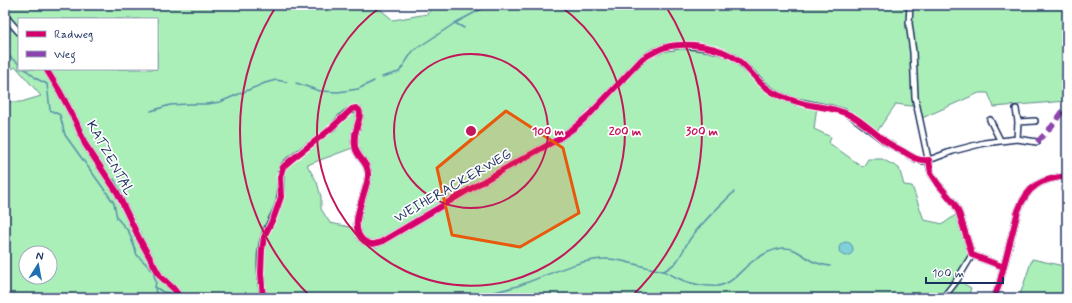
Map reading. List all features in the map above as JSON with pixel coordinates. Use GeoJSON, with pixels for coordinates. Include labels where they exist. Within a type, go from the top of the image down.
{"type":"FeatureCollection","features":[{"type":"Feature","properties":{"kind":"street"},"geometry":{"type":"LineString","coordinates":[[910,5],[909,23],[913,52],[915,97],[931,172],[942,189],[954,203],[959,213],[972,255],[957,280],[943,298]]}},
{"type":"Feature","properties":{"kind":"street"},"geometry":{"type":"LineString","coordinates":[[5,16],[18,31]]}},
{"type":"Feature","properties":{"kind":"street","name":"WEIHERACKERWEG"},"geometry":{"type":"LineString","coordinates":[[263,298],[261,274],[262,250],[264,237],[274,217],[279,202],[281,192],[280,177],[283,167],[328,131],[352,109],[356,108],[361,113],[355,139],[355,147],[357,153],[363,159],[367,167],[368,174],[368,181],[359,210],[357,229],[358,234],[362,239],[372,244],[381,242],[493,175],[555,141],[574,128],[590,114],[642,60],[652,53],[670,46],[701,46],[732,56],[766,87],[776,94],[794,101],[844,112],[886,142],[916,159],[923,161],[929,160]]}},
{"type":"Feature","properties":{"kind":"street","name":"KATZENTAL"},"geometry":{"type":"LineString","coordinates":[[47,70],[76,122],[85,144],[117,192],[138,238],[160,276],[181,298]]}},
{"type":"Feature","properties":{"kind":"street"},"geometry":{"type":"LineString","coordinates":[[1016,109],[1018,122],[1017,139]]}},
{"type":"Feature","properties":{"kind":"street"},"geometry":{"type":"LineString","coordinates":[[990,120],[1000,140]]}},
{"type":"Feature","properties":{"kind":"street"},"geometry":{"type":"LineString","coordinates":[[1018,122],[1035,121]]}},
{"type":"Feature","properties":{"kind":"street"},"geometry":{"type":"LineString","coordinates":[[929,160],[960,149],[1000,140],[1017,139],[1037,142]]}},
{"type":"Feature","properties":{"kind":"street"},"geometry":{"type":"LineString","coordinates":[[994,298],[1022,201],[1036,185],[1044,181],[1067,176]]}},
{"type":"Feature","properties":{"kind":"street"},"geometry":{"type":"LineString","coordinates":[[972,255],[1004,267]]}},
{"type":"Feature","properties":{"kind":"highlighted area"},"geometry":{"type":"Polygon","coordinates":[[[506,111],[563,148],[579,213],[520,247],[452,235],[437,168],[506,111]]]}},
{"type":"Feature","properties":{"kind":"green space"},"geometry":{"type":"Polygon","coordinates":[[[5,5],[378,5],[381,10],[393,20],[427,14],[434,5],[1067,5],[1067,101],[994,107],[988,93],[979,93],[922,118],[918,107],[896,104],[878,130],[864,125],[853,117],[817,106],[814,129],[831,137],[829,143],[863,167],[868,159],[882,159],[899,168],[904,185],[912,186],[924,220],[943,224],[957,214],[969,255],[959,281],[971,288],[968,298],[5,298],[5,102],[21,102],[41,96],[19,70],[158,70],[158,18],[18,18],[18,69],[16,67],[5,72],[5,30],[17,30],[5,16],[5,5]],[[355,147],[307,165],[317,182],[321,197],[321,209],[330,223],[355,228],[368,174],[355,147]]]}},
{"type":"Feature","properties":{"kind":"green space"},"geometry":{"type":"Polygon","coordinates":[[[1032,259],[1064,266],[1067,263],[1067,298],[1019,298],[1032,259]]]}},
{"type":"Feature","properties":{"kind":"water"},"geometry":{"type":"Polygon","coordinates":[[[843,242],[849,242],[853,246],[853,252],[849,256],[843,256],[839,252],[839,246],[843,242]]]}},
{"type":"Feature","properties":{"kind":"waterway"},"geometry":{"type":"LineString","coordinates":[[382,77],[399,72],[413,51],[455,23],[489,5]]}},
{"type":"Feature","properties":{"kind":"waterway"},"geometry":{"type":"LineString","coordinates":[[455,23],[464,28]]}},
{"type":"Feature","properties":{"kind":"waterway"},"geometry":{"type":"LineString","coordinates":[[5,53],[18,63]]}},
{"type":"Feature","properties":{"kind":"waterway"},"geometry":{"type":"LineString","coordinates":[[26,70],[37,79],[47,84],[50,110],[60,115],[65,135],[114,203],[117,218],[129,232],[137,255],[153,271],[156,282],[155,287],[177,298]]}},
{"type":"Feature","properties":{"kind":"waterway"},"geometry":{"type":"LineString","coordinates":[[151,111],[170,105],[207,104],[220,102],[265,83],[276,80],[287,82]]}},
{"type":"Feature","properties":{"kind":"waterway"},"geometry":{"type":"LineString","coordinates":[[296,83],[320,91],[338,92],[358,89],[374,81]]}},
{"type":"Feature","properties":{"kind":"waterway"},"geometry":{"type":"LineString","coordinates":[[114,179],[130,213]]}},
{"type":"Feature","properties":{"kind":"waterway"},"geometry":{"type":"LineString","coordinates":[[664,271],[676,262],[688,241],[734,192]]}},
{"type":"Feature","properties":{"kind":"waterway"},"geometry":{"type":"LineString","coordinates":[[467,298],[514,287],[572,265],[604,259],[615,259],[661,270],[689,282],[699,285],[714,286],[727,283],[756,259],[770,251],[780,248],[793,249],[814,262],[830,266]]}},
{"type":"Feature","properties":{"kind":"waterway"},"geometry":{"type":"LineString","coordinates":[[155,287],[156,297]]}},
{"type":"Feature","properties":{"kind":"marked path"},"geometry":{"type":"LineString","coordinates":[[1037,142],[1052,126],[1067,105]]}},
{"type":"Feature","properties":{"kind":"cycle path"},"geometry":{"type":"LineString","coordinates":[[263,298],[261,273],[262,250],[264,237],[274,217],[281,197],[280,177],[283,167],[328,131],[352,109],[356,108],[360,112],[355,136],[355,146],[368,171],[367,183],[357,219],[357,227],[359,235],[364,241],[374,244],[381,242],[499,172],[555,141],[574,128],[590,114],[642,59],[663,48],[682,45],[713,48],[731,56],[739,61],[772,92],[802,103],[849,114],[893,146],[917,159],[929,160],[931,173],[954,203],[959,213],[972,255],[1004,267]]}},
{"type":"Feature","properties":{"kind":"cycle path"},"geometry":{"type":"LineString","coordinates":[[47,70],[76,122],[85,144],[117,192],[139,238],[160,276],[181,298]]}},
{"type":"Feature","properties":{"kind":"cycle path"},"geometry":{"type":"LineString","coordinates":[[994,298],[999,285],[1018,211],[1026,195],[1036,185],[1050,179],[1067,176]]}}]}
